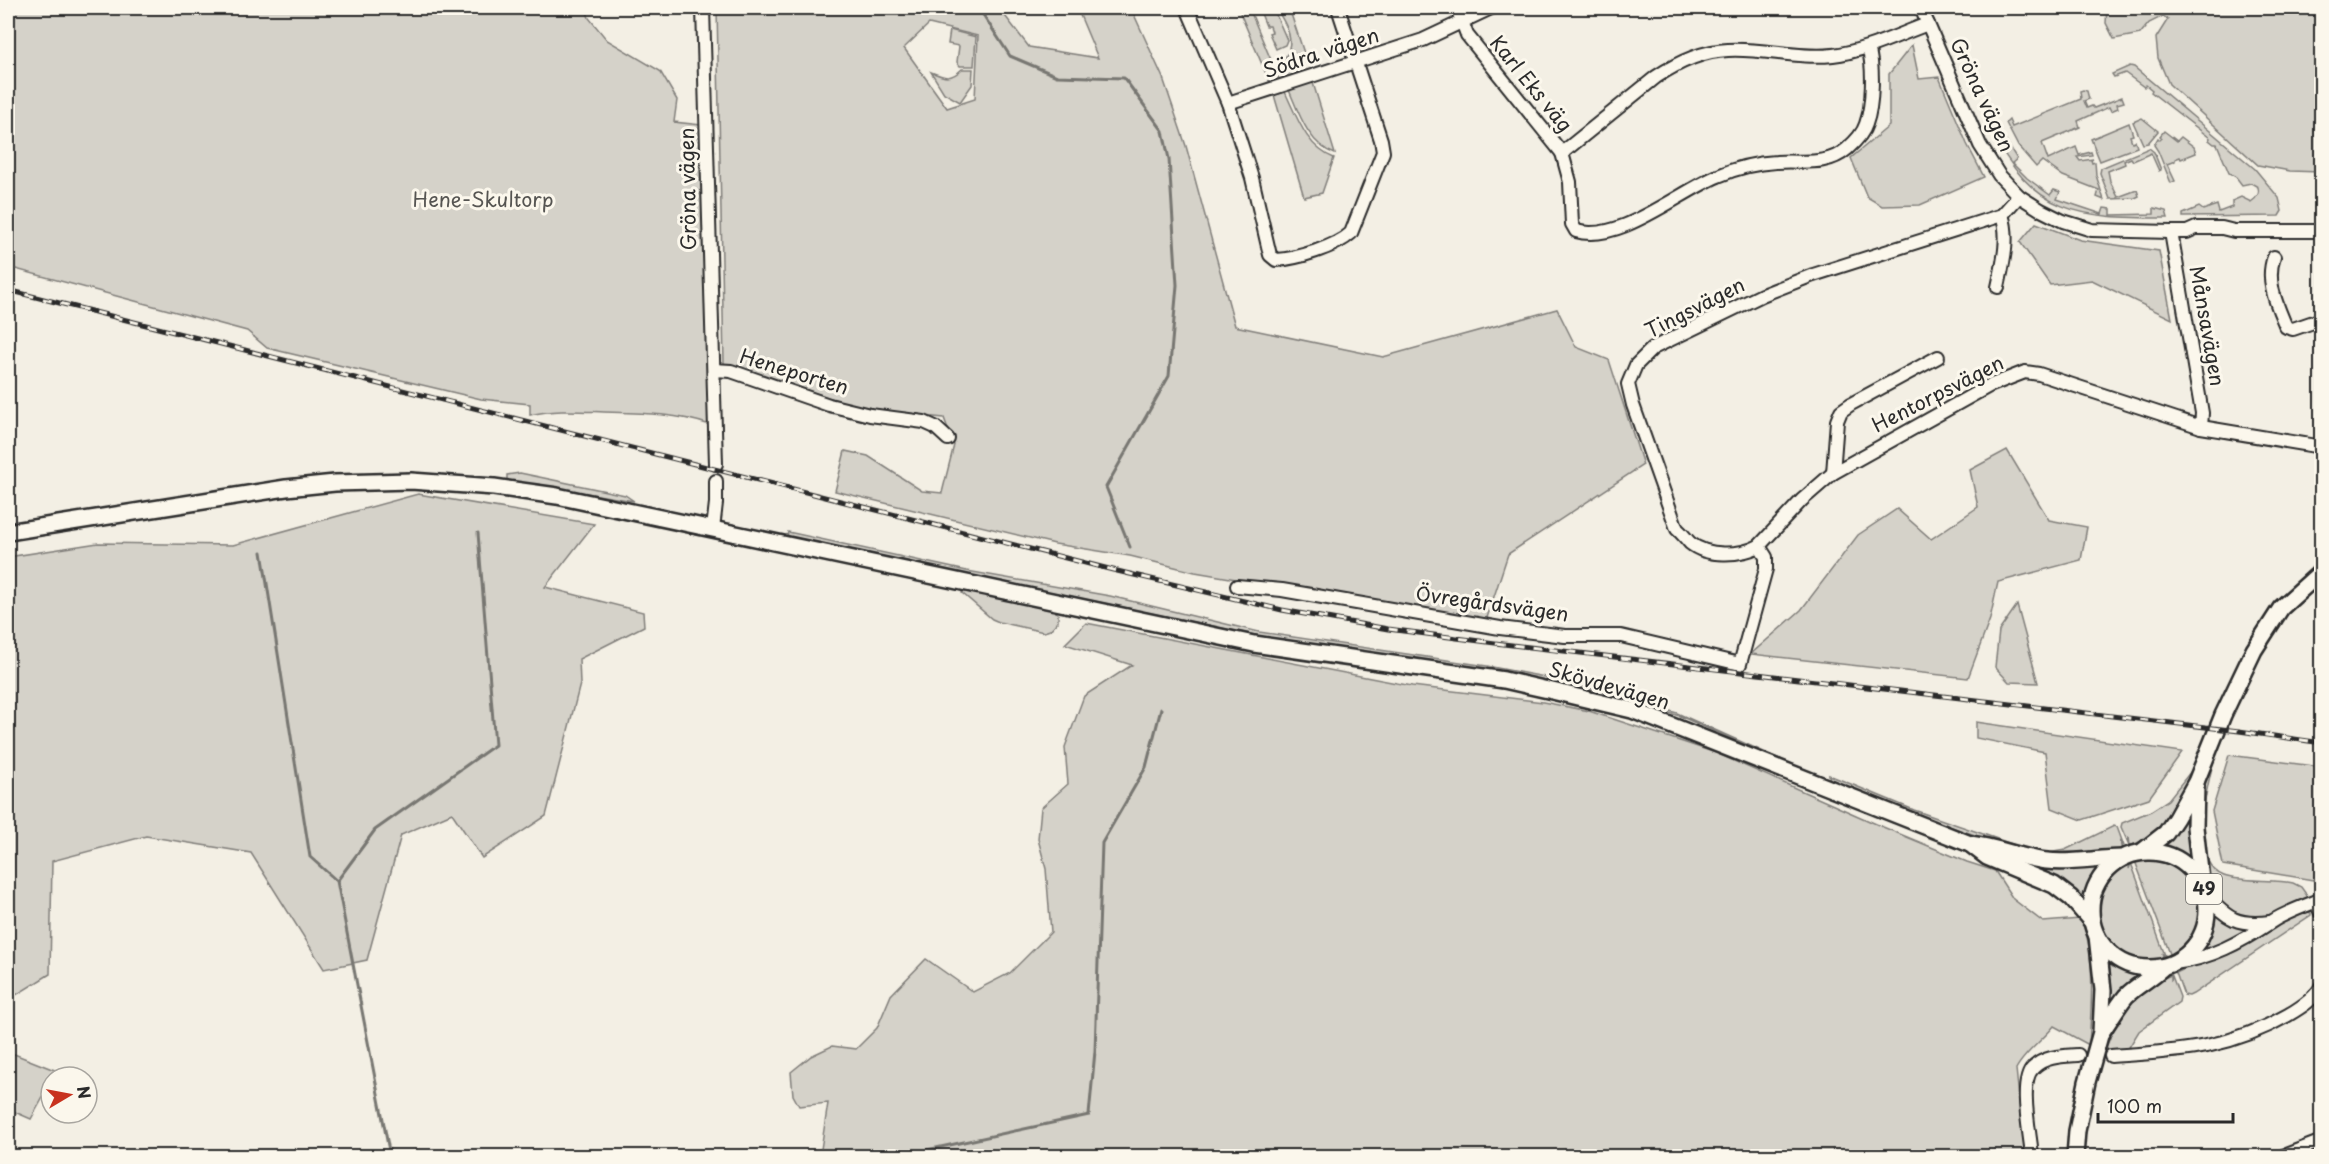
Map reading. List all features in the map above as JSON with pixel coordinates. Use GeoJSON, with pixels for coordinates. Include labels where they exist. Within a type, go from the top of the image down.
{"type":"FeatureCollection","features":[{"type":"Feature","properties":{"kind":"main road","name":"Skövdevägen"},"geometry":{"type":"LineString","coordinates":[[8,531],[286,488],[335,483],[411,481],[494,487],[557,496],[1254,644],[1504,680],[1632,710],[1970,844]]}},
{"type":"Feature","properties":{"kind":"main road","name":"49"},"geometry":{"type":"LineString","coordinates":[[2075,1156],[2077,1131],[2085,1092],[2101,1032],[2103,990],[2091,905],[2094,889],[2103,874],[2122,858],[2143,851],[2166,832],[2176,819],[2196,782],[2223,715],[2254,650],[2281,608],[2322,572]]}},
{"type":"Feature","properties":{"kind":"main road","name":"49"},"geometry":{"type":"LineString","coordinates":[[2101,1032],[2126,997],[2139,985],[2187,954],[2202,935],[2207,920],[2195,827],[2196,782]]}},
{"type":"Feature","properties":{"kind":"main road"},"geometry":{"type":"LineString","coordinates":[[1970,844],[1992,846],[2046,861],[2075,862],[2122,858]]}},
{"type":"Feature","properties":{"kind":"main road"},"geometry":{"type":"LineString","coordinates":[[1970,844],[1987,857],[2055,885],[2071,898],[2110,953],[2128,964],[2149,968],[2168,965]]}},
{"type":"Feature","properties":{"kind":"main road","name":"49"},"geometry":{"type":"LineString","coordinates":[[2143,851],[2161,852],[2177,858],[2191,869],[2204,890]]}},
{"type":"Feature","properties":{"kind":"street","name":"Gröna vägen"},"geometry":{"type":"LineString","coordinates":[[703,8],[714,370]]}},
{"type":"Feature","properties":{"kind":"street"},"geometry":{"type":"LineString","coordinates":[[1187,8],[1228,103],[1252,178],[1270,255],[1276,260],[1341,242],[1351,233],[1383,152],[1338,8]]}},
{"type":"Feature","properties":{"kind":"street","name":"Karl Eks väg"},"geometry":{"type":"LineString","coordinates":[[1457,8],[1467,35],[1562,153]]}},
{"type":"Feature","properties":{"kind":"street","name":"Södra vägen"},"geometry":{"type":"LineString","coordinates":[[1228,103],[1423,40],[1491,8]]}},
{"type":"Feature","properties":{"kind":"street","name":"Gröna vägen"},"geometry":{"type":"LineString","coordinates":[[1921,8],[1980,145],[1999,175],[2019,196],[2048,214],[2092,230],[2187,232],[2196,228],[2213,228],[2234,231],[2322,231]]}},
{"type":"Feature","properties":{"kind":"street"},"geometry":{"type":"LineString","coordinates":[[1868,47],[1872,63],[1871,99],[1867,123],[1859,138],[1845,151],[1831,159],[1810,163],[1778,162],[1741,168],[1718,176],[1619,228],[1583,233],[1576,231],[1572,224],[1570,182],[1562,153],[1656,77],[1689,59],[1726,50],[1814,56],[1847,53],[1928,24]]}},
{"type":"Feature","properties":{"kind":"street"},"geometry":{"type":"LineString","coordinates":[[1998,287],[2006,226],[2002,215],[2019,196]]}},
{"type":"Feature","properties":{"kind":"street","name":"Tingsvägen"},"geometry":{"type":"LineString","coordinates":[[1759,546],[1736,553],[1715,553],[1692,544],[1677,529],[1633,405],[1628,384],[1636,365],[1653,348],[1762,295],[1814,275],[2002,215]]}},
{"type":"Feature","properties":{"kind":"street","name":"Månsavägen"},"geometry":{"type":"LineString","coordinates":[[2171,232],[2202,413],[2201,427]]}},
{"type":"Feature","properties":{"kind":"street"},"geometry":{"type":"LineString","coordinates":[[2274,257],[2272,292],[2286,327],[2293,329],[2322,319]]}},
{"type":"Feature","properties":{"kind":"street"},"geometry":{"type":"LineString","coordinates":[[1833,473],[1837,421],[1841,411],[1938,357]]}},
{"type":"Feature","properties":{"kind":"street","name":"Heneporten"},"geometry":{"type":"LineString","coordinates":[[716,464],[714,370],[731,371],[849,410],[924,422],[935,427],[948,440]]}},
{"type":"Feature","properties":{"kind":"street","name":"Hentorpsvägen"},"geometry":{"type":"LineString","coordinates":[[1759,546],[1802,500],[1833,473],[1989,386],[2025,372],[2039,374],[2201,427],[2322,447]]}},
{"type":"Feature","properties":{"kind":"street"},"geometry":{"type":"LineString","coordinates":[[713,529],[716,481]]}},
{"type":"Feature","properties":{"kind":"street","name":"Övregårdsvägen"},"geometry":{"type":"LineString","coordinates":[[1237,586],[1282,590],[1500,628],[1565,636],[1621,636],[1740,664],[1766,569],[1766,557],[1759,546]]}},
{"type":"Feature","properties":{"kind":"street"},"geometry":{"type":"LineString","coordinates":[[2204,890],[2229,918],[2254,924],[2271,922]]}},
{"type":"Feature","properties":{"kind":"street"},"geometry":{"type":"LineString","coordinates":[[2168,965],[2196,961],[2222,950],[2261,931],[2271,922],[2319,900],[2322,915]]}},
{"type":"Feature","properties":{"kind":"street"},"geometry":{"type":"LineString","coordinates":[[2111,1056],[2194,1049],[2235,1040],[2269,1026],[2296,1011],[2319,992],[2322,985]]}},
{"type":"Feature","properties":{"kind":"street"},"geometry":{"type":"LineString","coordinates":[[2032,1156],[2026,1104],[2027,1078],[2031,1069],[2041,1062],[2057,1057],[2078,1055]]}},
{"type":"Feature","properties":{"kind":"street"},"geometry":{"type":"LineString","coordinates":[[2283,1156],[2322,1141]]}},
{"type":"Feature","properties":{"kind":"green space","name":"Hene-Skultorp"},"geometry":{"type":"Polygon","coordinates":[[[8,8],[586,8],[589,18],[607,40],[660,71],[677,100],[674,122],[701,125],[710,425],[684,418],[644,413],[566,411],[530,415],[530,404],[481,399],[267,348],[247,331],[8,267],[8,8]]]}},
{"type":"Feature","properties":{"kind":"green space"},"geometry":{"type":"Polygon","coordinates":[[[717,8],[999,8],[1029,47],[1098,58],[1077,8],[1131,8],[1163,78],[1186,146],[1235,326],[1383,357],[1557,309],[1576,347],[1609,360],[1643,465],[1508,554],[1486,621],[1195,572],[1130,556],[1055,544],[835,491],[845,451],[868,456],[922,491],[942,493],[954,445],[944,418],[872,411],[724,364],[717,8]],[[929,24],[904,48],[947,108],[975,99],[978,36],[929,24]]]}},
{"type":"Feature","properties":{"kind":"green space"},"geometry":{"type":"Polygon","coordinates":[[[1238,8],[1249,8],[1279,79],[1270,83],[1238,8]]]}},
{"type":"Feature","properties":{"kind":"green space"},"geometry":{"type":"Polygon","coordinates":[[[1273,8],[1287,40],[1285,45],[1276,49],[1269,33],[1272,32],[1270,26],[1266,26],[1260,11],[1273,8]]]}},
{"type":"Feature","properties":{"kind":"green space"},"geometry":{"type":"Polygon","coordinates":[[[1276,8],[1289,8],[1307,62],[1295,66],[1297,74],[1284,78],[1280,68],[1287,54],[1294,52],[1289,48],[1290,37],[1276,8]]]}},
{"type":"Feature","properties":{"kind":"green space"},"geometry":{"type":"Polygon","coordinates":[[[2107,8],[2321,8],[2321,172],[2290,171],[2258,165],[2169,84],[2158,58],[2156,38],[2168,19],[2163,16],[2149,23],[2140,34],[2114,39],[2106,23],[2107,8]]]}},
{"type":"Feature","properties":{"kind":"green space"},"geometry":{"type":"Polygon","coordinates":[[[950,30],[976,37],[974,66],[960,66],[957,62],[959,46],[948,44],[950,30]]]}},
{"type":"Feature","properties":{"kind":"green space"},"geometry":{"type":"Polygon","coordinates":[[[1912,45],[1919,79],[1939,77],[1967,144],[1984,177],[1920,205],[1882,206],[1867,197],[1851,158],[1889,126],[1889,74],[1912,45]]]}},
{"type":"Feature","properties":{"kind":"green space"},"geometry":{"type":"Polygon","coordinates":[[[2130,66],[2255,169],[2279,198],[2282,211],[2279,216],[2183,217],[2183,214],[2199,207],[2203,210],[2217,205],[2219,212],[2232,207],[2232,201],[2241,197],[2251,202],[2258,196],[2258,187],[2251,183],[2242,185],[2236,177],[2229,173],[2217,144],[2214,144],[2209,140],[2210,138],[2151,92],[2152,90],[2146,85],[2144,87],[2125,73],[2114,77],[2112,74],[2130,66]]]}},
{"type":"Feature","properties":{"kind":"green space"},"geometry":{"type":"Polygon","coordinates":[[[962,69],[973,69],[972,85],[960,102],[944,93],[931,72],[948,77],[962,69]]]}},
{"type":"Feature","properties":{"kind":"green space"},"geometry":{"type":"Polygon","coordinates":[[[1313,82],[1335,154],[1318,144],[1306,128],[1289,90],[1313,82]]]}},
{"type":"Feature","properties":{"kind":"green space"},"geometry":{"type":"Polygon","coordinates":[[[2080,91],[2087,91],[2089,99],[2084,101],[2087,108],[2092,106],[2094,108],[2122,97],[2124,102],[2117,104],[2118,108],[2111,111],[2109,107],[2078,121],[2080,127],[2042,143],[2048,160],[2076,147],[2079,155],[2091,152],[2092,155],[2077,157],[2080,161],[2093,159],[2092,163],[2095,162],[2096,175],[2104,200],[2097,197],[2099,190],[2063,176],[2042,161],[2036,167],[2018,146],[2006,123],[2009,120],[2012,127],[2081,99],[2080,91]]]}},
{"type":"Feature","properties":{"kind":"green space"},"geometry":{"type":"Polygon","coordinates":[[[1285,92],[1309,139],[1316,147],[1334,158],[1322,193],[1304,197],[1274,95],[1285,92]]]}},
{"type":"Feature","properties":{"kind":"green space"},"geometry":{"type":"Polygon","coordinates":[[[2142,118],[2158,131],[2148,143],[2143,144],[2133,122],[2142,118]]]}},
{"type":"Feature","properties":{"kind":"green space"},"geometry":{"type":"Polygon","coordinates":[[[2129,123],[2133,135],[2130,136],[2132,142],[2135,141],[2137,147],[2100,161],[2091,139],[2129,123]]]}},
{"type":"Feature","properties":{"kind":"green space"},"geometry":{"type":"Polygon","coordinates":[[[1990,128],[1999,130],[2017,159],[2012,163],[2027,178],[2050,195],[2054,190],[2060,192],[2057,199],[2102,214],[2104,208],[2111,209],[2111,215],[2154,214],[2154,208],[2166,211],[2168,218],[2108,216],[2061,206],[2041,195],[2023,179],[2006,157],[1990,128]]]}},
{"type":"Feature","properties":{"kind":"green space"},"geometry":{"type":"Polygon","coordinates":[[[2164,131],[2177,141],[2181,137],[2194,147],[2196,153],[2181,159],[2180,157],[2167,164],[2175,181],[2171,183],[2154,145],[2158,138],[2160,140],[2162,138],[2160,136],[2164,131]]]}},
{"type":"Feature","properties":{"kind":"green space"},"geometry":{"type":"Polygon","coordinates":[[[2149,148],[2154,152],[2161,170],[2159,171],[2151,153],[2133,161],[2131,158],[2124,161],[2125,164],[2108,171],[2110,181],[2118,197],[2137,190],[2139,196],[2110,199],[2100,173],[2101,168],[2149,148]]]}},
{"type":"Feature","properties":{"kind":"green space"},"geometry":{"type":"Polygon","coordinates":[[[2036,223],[2080,240],[2159,251],[2172,319],[2092,280],[2050,285],[2020,242],[2036,223]]]}},
{"type":"Feature","properties":{"kind":"green space"},"geometry":{"type":"Polygon","coordinates":[[[2007,450],[2049,520],[2087,527],[2081,560],[1998,582],[1990,619],[1968,678],[1751,654],[1801,610],[1858,535],[1897,509],[1931,539],[1978,507],[1970,470],[2007,450]]]}},
{"type":"Feature","properties":{"kind":"green space"},"geometry":{"type":"Polygon","coordinates":[[[520,473],[625,495],[634,501],[507,480],[507,475],[520,473]]]}},
{"type":"Feature","properties":{"kind":"green space"},"geometry":{"type":"Polygon","coordinates":[[[418,494],[594,524],[545,587],[643,612],[644,626],[579,659],[580,684],[546,816],[482,858],[452,813],[401,835],[367,960],[324,969],[251,853],[146,836],[52,861],[50,974],[8,1000],[8,557],[98,543],[233,545],[418,494]]]}},
{"type":"Feature","properties":{"kind":"green space"},"geometry":{"type":"Polygon","coordinates":[[[788,532],[967,571],[1110,596],[1259,632],[1487,666],[1561,680],[1677,713],[1782,760],[1680,716],[1562,684],[1463,666],[1264,637],[787,536],[788,532]]]}},
{"type":"Feature","properties":{"kind":"green space"},"geometry":{"type":"Polygon","coordinates":[[[963,590],[1053,609],[1058,614],[1058,621],[1050,630],[1044,632],[999,622],[992,619],[962,593],[963,590]]]}},
{"type":"Feature","properties":{"kind":"green space"},"geometry":{"type":"Polygon","coordinates":[[[2017,605],[2038,683],[2009,682],[1995,667],[1999,631],[2017,605]]]}},
{"type":"Feature","properties":{"kind":"green space"},"geometry":{"type":"Polygon","coordinates":[[[1086,623],[1412,686],[1543,702],[1589,711],[1716,753],[1883,827],[1967,862],[1995,871],[2013,899],[2043,922],[2080,919],[2089,947],[2091,963],[2092,998],[2089,1045],[2054,1026],[2016,1069],[2025,1156],[820,1156],[828,1103],[799,1106],[793,1095],[791,1072],[811,1056],[832,1046],[856,1049],[877,1028],[891,995],[926,959],[973,992],[1010,973],[1051,932],[1046,869],[1038,839],[1041,808],[1068,784],[1065,747],[1084,696],[1132,665],[1065,644],[1086,623]]]}},
{"type":"Feature","properties":{"kind":"green space"},"geometry":{"type":"Polygon","coordinates":[[[1976,722],[2182,752],[2149,798],[2082,820],[2052,808],[2045,752],[1976,738],[1976,722]]]}},
{"type":"Feature","properties":{"kind":"green space"},"geometry":{"type":"Polygon","coordinates":[[[2218,745],[2206,795],[2202,833],[2200,795],[2218,745]]]}},
{"type":"Feature","properties":{"kind":"green space"},"geometry":{"type":"Polygon","coordinates":[[[2229,755],[2321,767],[2321,874],[2313,880],[2223,865],[2212,811],[2229,755]]]}},
{"type":"Feature","properties":{"kind":"green space"},"geometry":{"type":"Polygon","coordinates":[[[2199,761],[2165,822],[2156,831],[2130,846],[2129,837],[2128,843],[2121,827],[2122,823],[2151,811],[2168,800],[2199,761]]]}},
{"type":"Feature","properties":{"kind":"green space"},"geometry":{"type":"Polygon","coordinates":[[[1829,775],[1914,810],[2032,851],[2048,853],[2065,850],[2114,826],[2117,827],[2124,846],[2120,840],[2123,849],[2079,859],[2033,855],[1830,781],[1829,775]]]}},
{"type":"Feature","properties":{"kind":"green space"},"geometry":{"type":"Polygon","coordinates":[[[2188,806],[2195,866],[2182,856],[2156,848],[2188,806]]]}},
{"type":"Feature","properties":{"kind":"green space"},"geometry":{"type":"Polygon","coordinates":[[[2203,839],[2205,853],[2212,867],[2224,876],[2293,883],[2301,887],[2308,897],[2263,918],[2235,918],[2216,898],[2204,865],[2203,839]]]}},
{"type":"Feature","properties":{"kind":"green space"},"geometry":{"type":"Polygon","coordinates":[[[1993,851],[2107,864],[2091,890],[2088,909],[1993,851]]]}},
{"type":"Feature","properties":{"kind":"green space"},"geometry":{"type":"Polygon","coordinates":[[[2155,856],[2171,860],[2185,868],[2194,878],[2203,904],[2200,931],[2194,943],[2184,953],[2172,959],[2135,861],[2155,856]]]}},
{"type":"Feature","properties":{"kind":"green space"},"geometry":{"type":"Polygon","coordinates":[[[2130,862],[2129,869],[2131,863],[2166,958],[2162,953],[2165,961],[2143,964],[2125,959],[2110,946],[2100,930],[2096,910],[2099,891],[2110,874],[2130,862]]]}},
{"type":"Feature","properties":{"kind":"green space"},"geometry":{"type":"Polygon","coordinates":[[[2212,910],[2233,924],[2258,928],[2195,954],[2209,932],[2212,910]]]}},
{"type":"Feature","properties":{"kind":"green space"},"geometry":{"type":"Polygon","coordinates":[[[2305,911],[2311,915],[2193,994],[2184,995],[2176,973],[2305,911]]]}},
{"type":"Feature","properties":{"kind":"green space"},"geometry":{"type":"Polygon","coordinates":[[[2103,952],[2121,965],[2147,972],[2107,1014],[2103,952]]]}},
{"type":"Feature","properties":{"kind":"green space"},"geometry":{"type":"Polygon","coordinates":[[[2171,975],[2171,981],[2172,976],[2180,997],[2179,1002],[2139,1031],[2128,1049],[2105,1049],[2125,1005],[2159,980],[2171,975]]]}},
{"type":"Feature","properties":{"kind":"green space"},"geometry":{"type":"Polygon","coordinates":[[[8,1043],[9,1052],[42,1065],[39,1065],[39,1105],[31,1119],[8,1109],[8,1043]]]}},
{"type":"Feature","properties":{"kind":"waterway"},"geometry":{"type":"LineString","coordinates":[[976,8],[980,10],[1010,56],[1057,76],[1124,78],[1163,131],[1169,159],[1177,285],[1169,376],[1106,487],[1130,547]]}},
{"type":"Feature","properties":{"kind":"waterway"},"geometry":{"type":"LineString","coordinates":[[337,881],[375,830],[495,745],[478,533]]}},
{"type":"Feature","properties":{"kind":"waterway"},"geometry":{"type":"LineString","coordinates":[[262,552],[310,857],[337,881],[390,1156]]}},
{"type":"Feature","properties":{"kind":"waterway"},"geometry":{"type":"LineString","coordinates":[[899,1156],[1089,1115],[1095,1051],[1102,843],[1146,767],[1161,709]]}},
{"type":"Feature","properties":{"kind":"railway"},"geometry":{"type":"LineString","coordinates":[[8,290],[1113,570],[1282,610],[1388,629],[1495,643],[2239,731],[2322,743]]}}]}
